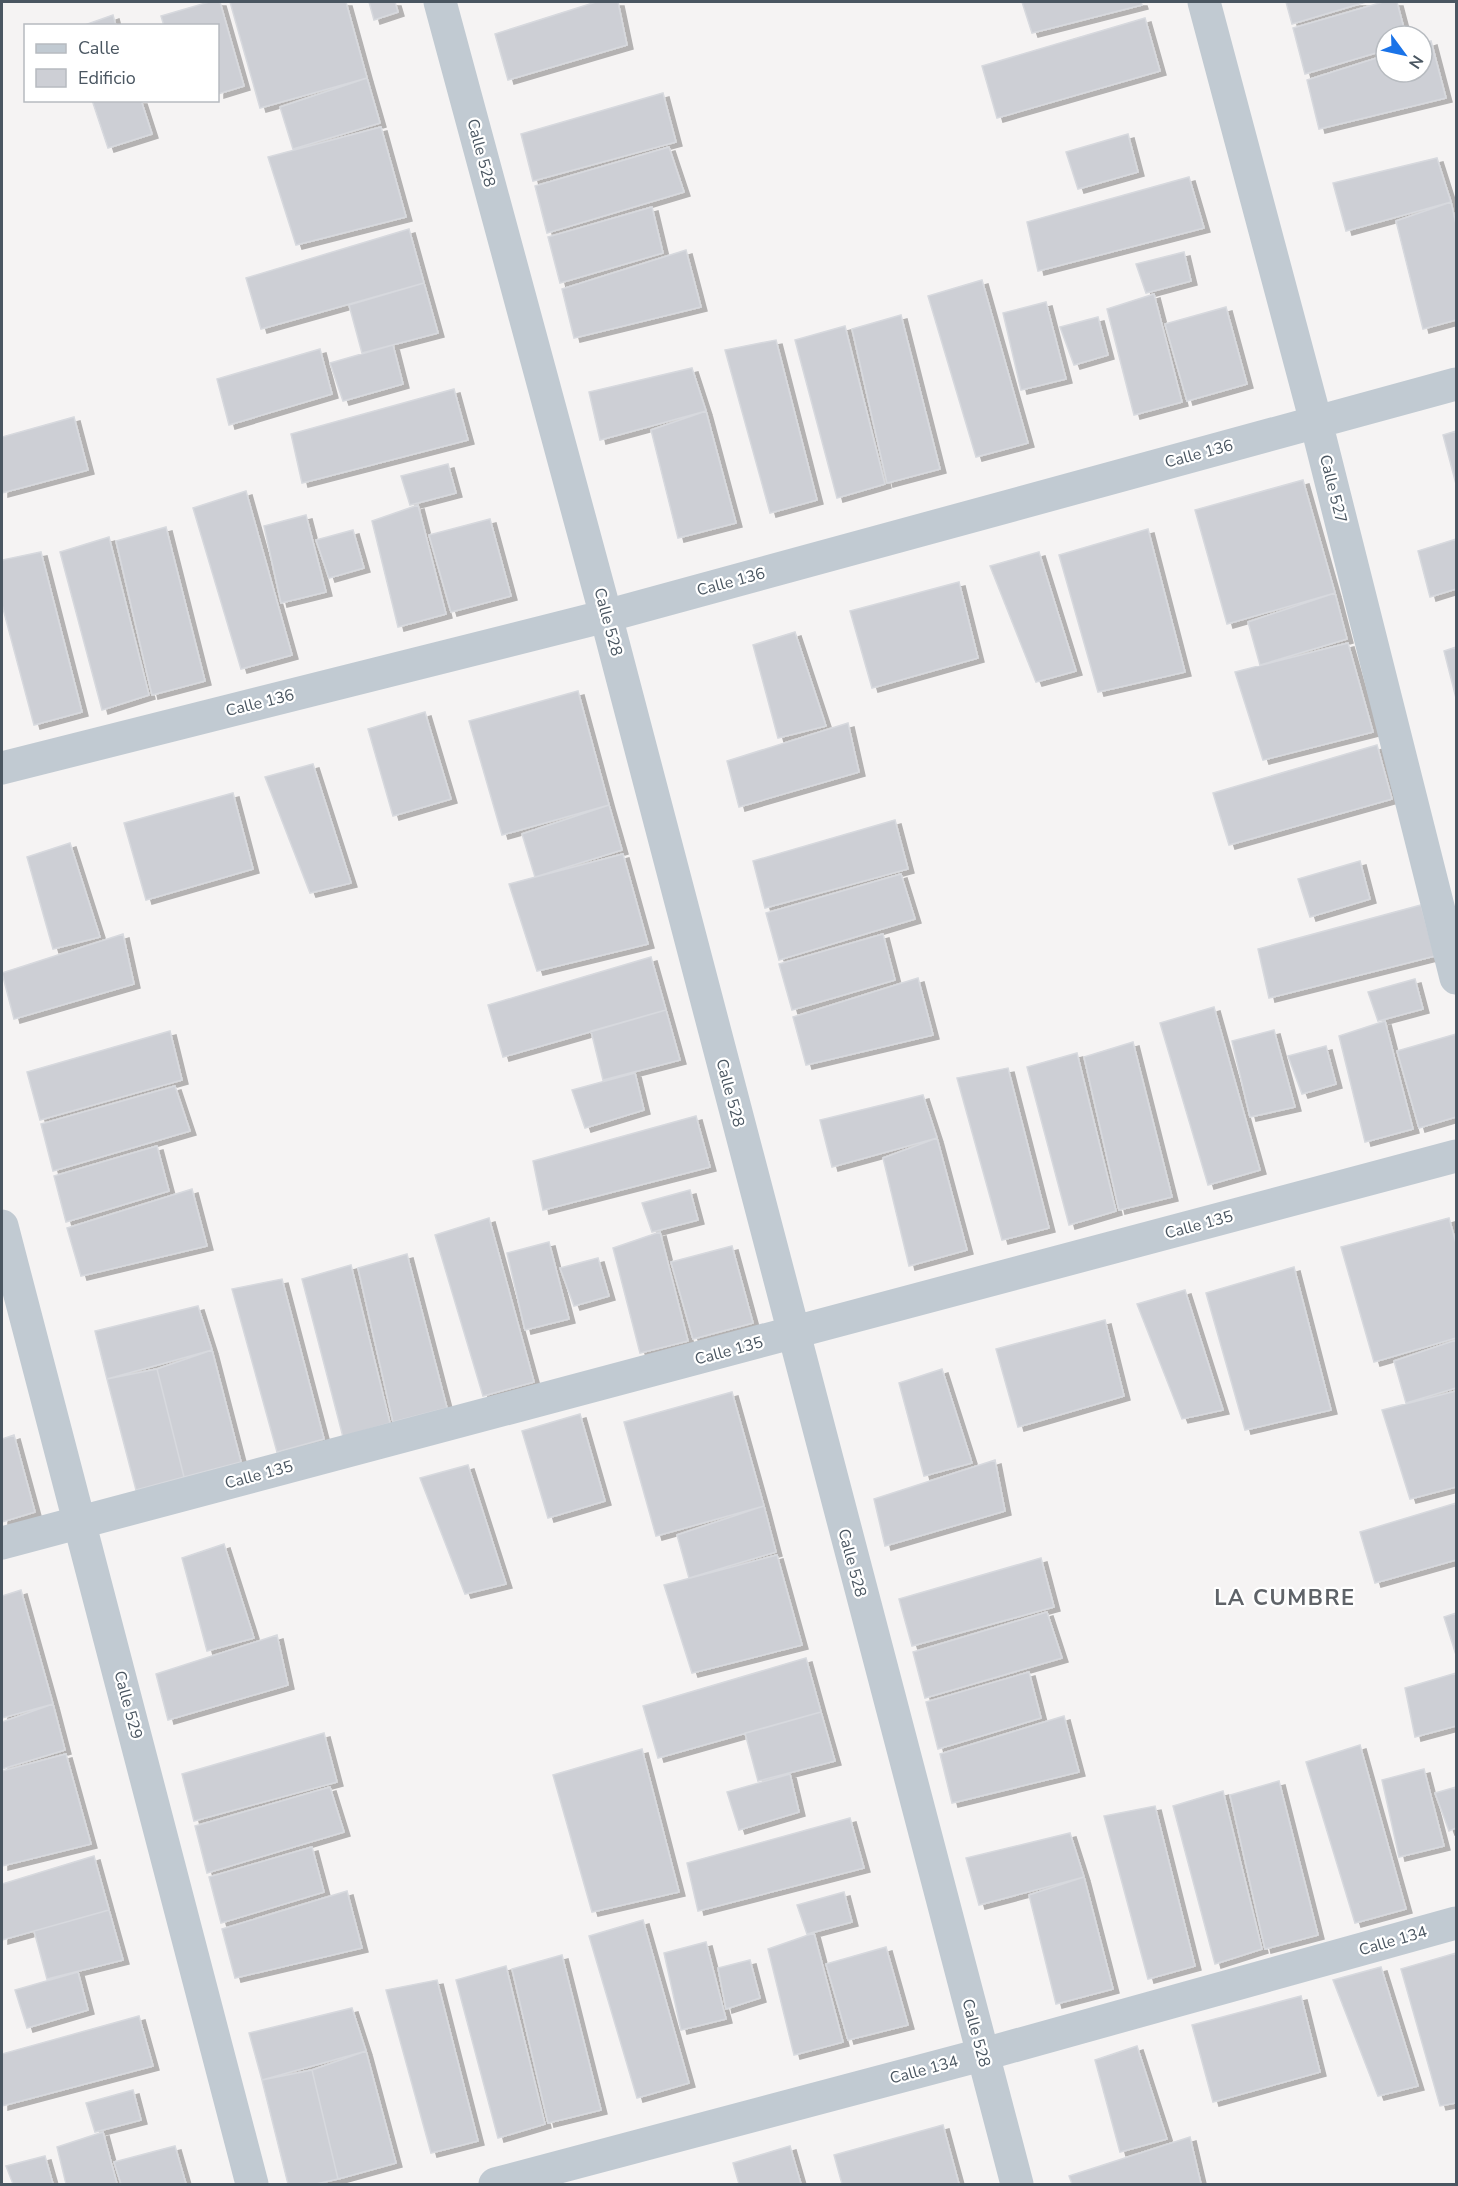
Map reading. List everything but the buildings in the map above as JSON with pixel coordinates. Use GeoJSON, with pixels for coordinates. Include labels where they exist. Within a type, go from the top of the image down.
{"type":"FeatureCollection","features":[{"type":"Feature","properties":{"kind":"street","name":"Calle 528"},"geometry":{"type":"LineString","coordinates":[[440,2],[606,616],[981,2055],[1017,2184]]}},
{"type":"Feature","properties":{"kind":"street","name":"Calle 527"},"geometry":{"type":"LineString","coordinates":[[1204,2],[1316,422],[1456,978]]}},
{"type":"Feature","properties":{"kind":"street","name":"Calle 136"},"geometry":{"type":"LineString","coordinates":[[2,768],[606,616],[1456,384]]}},
{"type":"Feature","properties":{"kind":"street","name":"Calle 135"},"geometry":{"type":"LineString","coordinates":[[2,1543],[793,1335],[1456,1156]]}},
{"type":"Feature","properties":{"kind":"street","name":"Calle 529"},"geometry":{"type":"LineString","coordinates":[[2,1226],[252,2184]]}},
{"type":"Feature","properties":{"kind":"street","name":"Calle 134"},"geometry":{"type":"LineString","coordinates":[[495,2184],[981,2055],[1456,1923]]}},
{"type":"Feature","properties":{"kind":"district","name":"LA CUMBRE"},"geometry":{"type":"Point","coordinates":[1285,1598]}}]}
